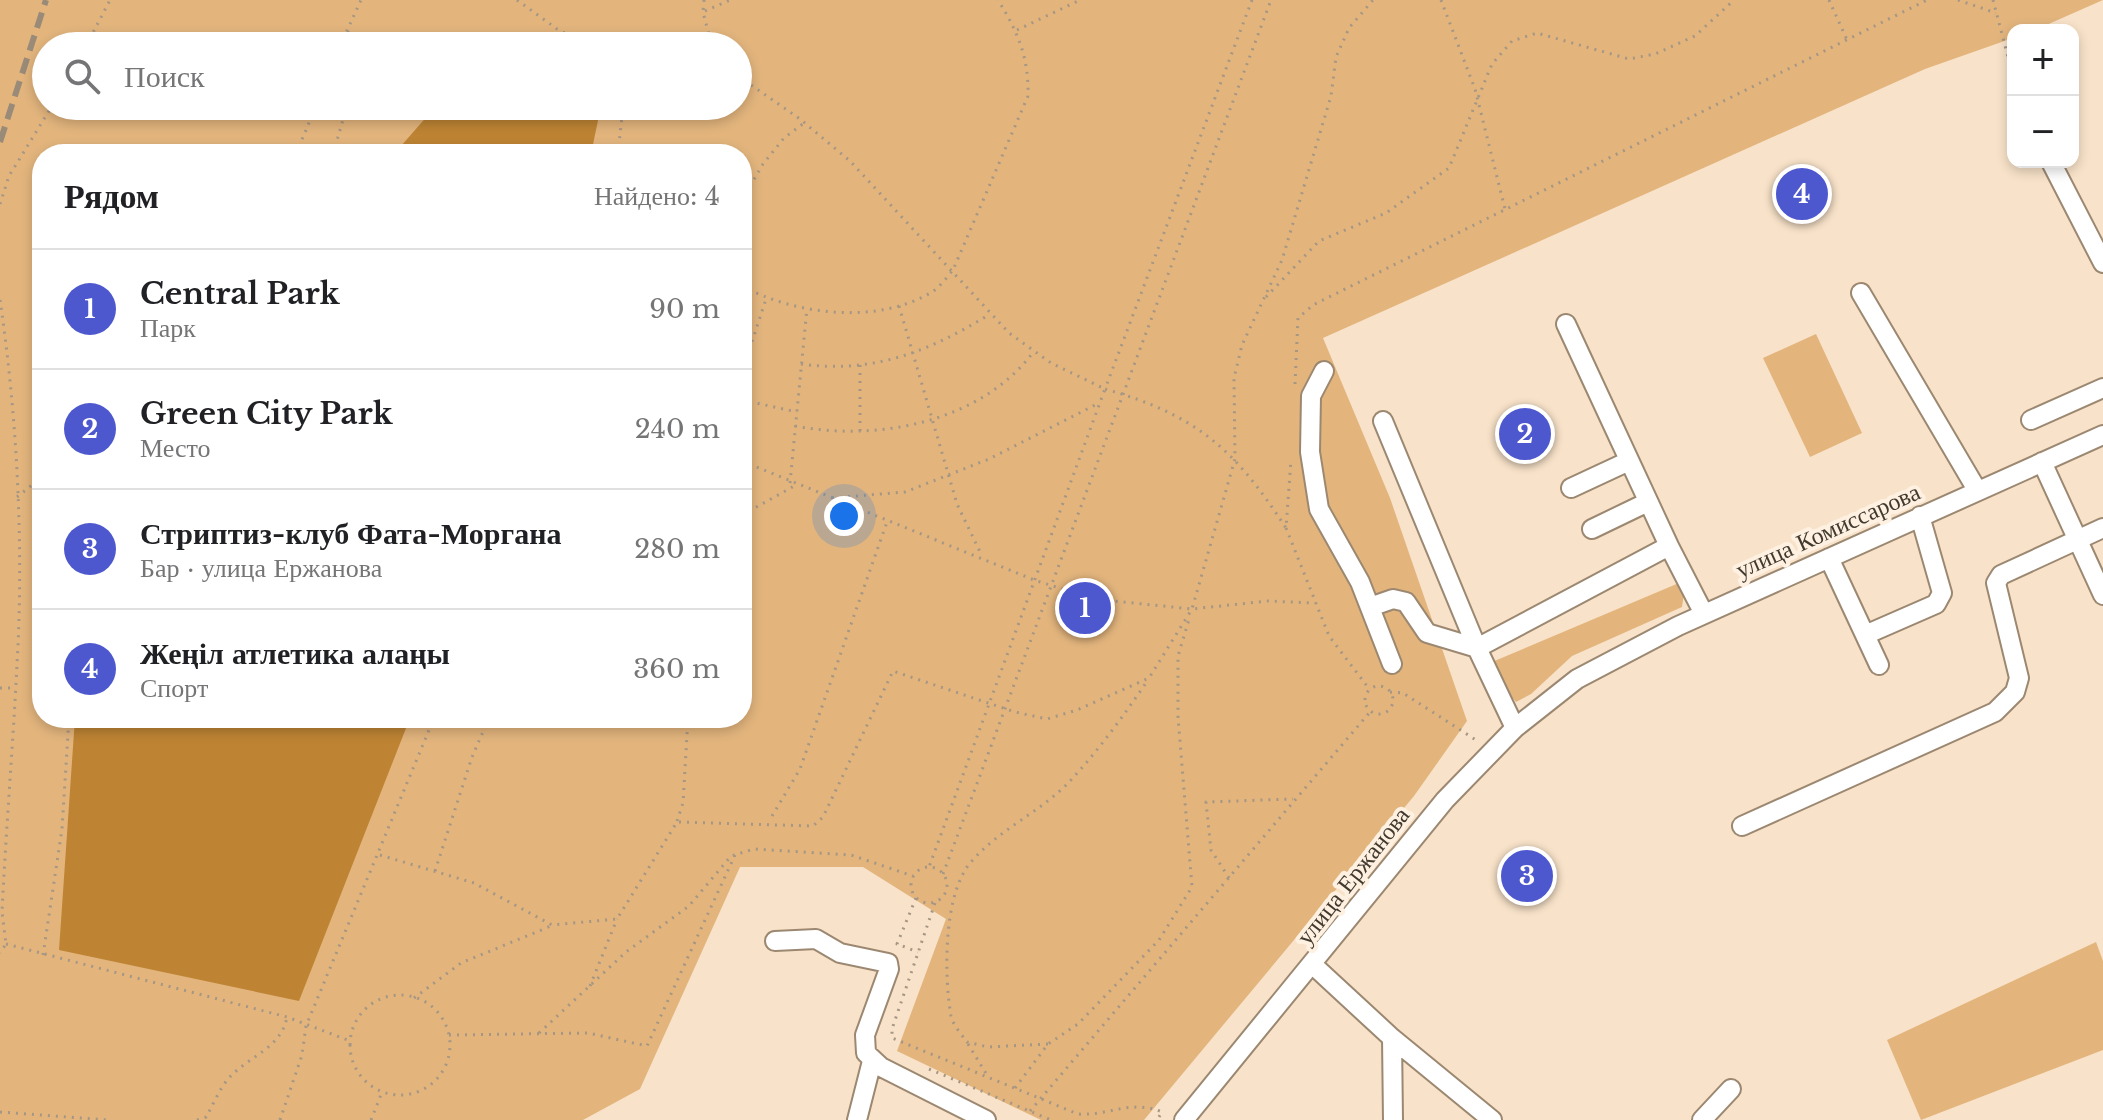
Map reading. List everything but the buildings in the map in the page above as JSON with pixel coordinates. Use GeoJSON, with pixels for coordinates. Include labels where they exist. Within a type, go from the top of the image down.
{"type":"FeatureCollection","features":[{"type":"Feature","properties":{"kind":"street"},"geometry":{"type":"LineString","coordinates":[[2054,168],[2103,263]]}},
{"type":"Feature","properties":{"kind":"street"},"geometry":{"type":"LineString","coordinates":[[1861,293],[1977,490]]}},
{"type":"Feature","properties":{"kind":"street"},"geometry":{"type":"LineString","coordinates":[[1566,324],[1648,502],[1704,614]]}},
{"type":"Feature","properties":{"kind":"street"},"geometry":{"type":"LineString","coordinates":[[1324,371],[1311,396],[1310,452],[1319,509],[1360,582],[1392,664]]}},
{"type":"Feature","properties":{"kind":"street"},"geometry":{"type":"LineString","coordinates":[[2031,420],[2103,388]]}},
{"type":"Feature","properties":{"kind":"street"},"geometry":{"type":"LineString","coordinates":[[1383,421],[1477,648],[1515,728]]}},
{"type":"Feature","properties":{"kind":"street","name":"улица Комиссарова"},"geometry":{"type":"LineString","coordinates":[[1577,679],[1620,654],[1704,614],[2103,435]]}},
{"type":"Feature","properties":{"kind":"street"},"geometry":{"type":"LineString","coordinates":[[1571,488],[1629,461]]}},
{"type":"Feature","properties":{"kind":"street"},"geometry":{"type":"LineString","coordinates":[[2042,462],[2103,595]]}},
{"type":"Feature","properties":{"kind":"street"},"geometry":{"type":"LineString","coordinates":[[1592,529],[1648,502]]}},
{"type":"Feature","properties":{"kind":"street"},"geometry":{"type":"LineString","coordinates":[[1865,635],[1936,604],[1942,593],[1920,516]]}},
{"type":"Feature","properties":{"kind":"street"},"geometry":{"type":"LineString","coordinates":[[1742,826],[1995,712],[2015,692],[2019,678],[1996,583],[2001,575],[2103,528]]}},
{"type":"Feature","properties":{"kind":"street"},"geometry":{"type":"LineString","coordinates":[[1370,607],[1393,599],[1406,602],[1427,633],[1477,648],[1669,546]]}},
{"type":"Feature","properties":{"kind":"street"},"geometry":{"type":"LineString","coordinates":[[1829,558],[1879,665]]}},
{"type":"Feature","properties":{"kind":"street","name":"улица Ержанова"},"geometry":{"type":"LineString","coordinates":[[1184,1120],[1445,800],[1515,728],[1577,679]]}},
{"type":"Feature","properties":{"kind":"street"},"geometry":{"type":"LineString","coordinates":[[775,941],[816,939],[840,953],[888,963],[889,969],[865,1035],[864,1045],[872,1061],[986,1120]]}},
{"type":"Feature","properties":{"kind":"street"},"geometry":{"type":"LineString","coordinates":[[1313,965],[1392,1038],[1492,1120]]}},
{"type":"Feature","properties":{"kind":"street"},"geometry":{"type":"LineString","coordinates":[[1392,1038],[1393,1120]]}},
{"type":"Feature","properties":{"kind":"street"},"geometry":{"type":"LineString","coordinates":[[857,1120],[872,1061]]}},
{"type":"Feature","properties":{"kind":"street"},"geometry":{"type":"LineString","coordinates":[[1702,1120],[1731,1089]]}},
{"type":"Feature","properties":{"kind":"path"},"geometry":{"type":"LineString","coordinates":[[93,32],[110,0]]}},
{"type":"Feature","properties":{"kind":"path"},"geometry":{"type":"LineString","coordinates":[[346,32],[361,0]]}},
{"type":"Feature","properties":{"kind":"path"},"geometry":{"type":"LineString","coordinates":[[517,0],[563,32]]}},
{"type":"Feature","properties":{"kind":"path"},"geometry":{"type":"LineString","coordinates":[[704,0],[703,12],[708,32]]}},
{"type":"Feature","properties":{"kind":"path"},"geometry":{"type":"LineString","coordinates":[[703,12],[730,0]]}},
{"type":"Feature","properties":{"kind":"path"},"geometry":{"type":"LineString","coordinates":[[752,291],[766,299],[820,311],[883,310],[933,292],[953,270],[1028,96],[1029,66],[1017,30],[998,0]]}},
{"type":"Feature","properties":{"kind":"path"},"geometry":{"type":"LineString","coordinates":[[1064,0],[1068,6]]}},
{"type":"Feature","properties":{"kind":"path"},"geometry":{"type":"LineString","coordinates":[[1017,30],[1080,0]]}},
{"type":"Feature","properties":{"kind":"path"},"geometry":{"type":"LineString","coordinates":[[539,1033],[626,952],[689,906],[735,855],[754,849],[851,855],[913,876],[929,867],[1099,403],[1252,0]]}},
{"type":"Feature","properties":{"kind":"path"},"geometry":{"type":"LineString","coordinates":[[946,890],[943,874],[1271,0]]}},
{"type":"Feature","properties":{"kind":"path"},"geometry":{"type":"LineString","coordinates":[[1015,1088],[1048,1044],[1078,1024],[1159,940],[1192,887],[1178,717],[1178,656],[1235,459],[1234,378],[1242,345],[1291,230],[1331,96],[1336,57],[1349,28],[1373,0]]}},
{"type":"Feature","properties":{"kind":"path"},"geometry":{"type":"LineString","coordinates":[[1441,0],[1477,97],[1505,209]]}},
{"type":"Feature","properties":{"kind":"path"},"geometry":{"type":"LineString","coordinates":[[1263,300],[1319,241],[1386,213],[1449,168],[1492,64],[1512,41],[1537,33],[1595,52],[1629,59],[1695,36],[1734,0]]}},
{"type":"Feature","properties":{"kind":"path"},"geometry":{"type":"LineString","coordinates":[[1829,0],[1847,40]]}},
{"type":"Feature","properties":{"kind":"path"},"geometry":{"type":"LineString","coordinates":[[1294,393],[1298,318],[1313,305],[1927,0]]}},
{"type":"Feature","properties":{"kind":"path"},"geometry":{"type":"LineString","coordinates":[[1958,0],[1997,13]]}},
{"type":"Feature","properties":{"kind":"path"},"geometry":{"type":"LineString","coordinates":[[1993,0],[2007,52]]}},
{"type":"Feature","properties":{"kind":"path"},"geometry":{"type":"LineString","coordinates":[[348,27],[348,32]]}},
{"type":"Feature","properties":{"kind":"path"},"geometry":{"type":"LineString","coordinates":[[752,86],[850,161],[1009,333],[1051,363],[1105,389],[1148,401],[1193,425],[1235,459],[1286,528],[1329,636],[1370,690]]}},
{"type":"Feature","properties":{"kind":"path"},"geometry":{"type":"LineString","coordinates":[[0,204],[9,176],[43,120]]}},
{"type":"Feature","properties":{"kind":"path"},"geometry":{"type":"LineString","coordinates":[[300,144],[310,120]]}},
{"type":"Feature","properties":{"kind":"path"},"geometry":{"type":"LineString","coordinates":[[336,144],[343,120]]}},
{"type":"Feature","properties":{"kind":"path"},"geometry":{"type":"LineString","coordinates":[[619,144],[622,120]]}},
{"type":"Feature","properties":{"kind":"path"},"geometry":{"type":"LineString","coordinates":[[752,183],[784,138],[804,123]]}},
{"type":"Feature","properties":{"kind":"path"},"geometry":{"type":"LineString","coordinates":[[752,342],[766,299]]}},
{"type":"Feature","properties":{"kind":"path"},"geometry":{"type":"LineString","coordinates":[[0,300],[7,348],[17,498],[15,688],[2,912],[6,944],[0,953]]}},
{"type":"Feature","properties":{"kind":"path"},"geometry":{"type":"LineString","coordinates":[[898,305],[957,504],[982,556]]}},
{"type":"Feature","properties":{"kind":"path"},"geometry":{"type":"LineString","coordinates":[[790,483],[807,308]]}},
{"type":"Feature","properties":{"kind":"path"},"geometry":{"type":"LineString","coordinates":[[801,364],[826,368],[860,365],[913,354],[943,343],[991,313]]}},
{"type":"Feature","properties":{"kind":"path"},"geometry":{"type":"LineString","coordinates":[[795,426],[860,433],[931,418],[990,395],[1014,376],[1034,351]]}},
{"type":"Feature","properties":{"kind":"path"},"geometry":{"type":"LineString","coordinates":[[860,365],[860,433]]}},
{"type":"Feature","properties":{"kind":"path"},"geometry":{"type":"LineString","coordinates":[[752,402],[797,412]]}},
{"type":"Feature","properties":{"kind":"path"},"geometry":{"type":"LineString","coordinates":[[828,498],[905,492],[989,459],[1099,403]]}},
{"type":"Feature","properties":{"kind":"path"},"geometry":{"type":"LineString","coordinates":[[1286,528],[1292,454]]}},
{"type":"Feature","properties":{"kind":"path"},"geometry":{"type":"LineString","coordinates":[[752,466],[887,522],[982,556],[1034,580],[1094,599],[1192,609],[1268,601],[1315,603]]}},
{"type":"Feature","properties":{"kind":"path"},"geometry":{"type":"LineString","coordinates":[[17,498],[32,485]]}},
{"type":"Feature","properties":{"kind":"path"},"geometry":{"type":"LineString","coordinates":[[752,509],[796,485]]}},
{"type":"Feature","properties":{"kind":"path"},"geometry":{"type":"LineString","coordinates":[[772,816],[800,769],[887,522]]}},
{"type":"Feature","properties":{"kind":"path"},"geometry":{"type":"LineString","coordinates":[[987,1075],[951,1019],[946,944],[957,894],[968,865],[996,836],[1068,784],[1118,724],[1192,609]]}},
{"type":"Feature","properties":{"kind":"path"},"geometry":{"type":"LineString","coordinates":[[677,822],[813,826],[823,817],[893,671],[1047,719],[1077,710],[1149,678]]}},
{"type":"Feature","properties":{"kind":"path"},"geometry":{"type":"LineString","coordinates":[[1370,712],[1364,698],[1370,690],[1382,686],[1390,692],[1403,693],[1476,741]]}},
{"type":"Feature","properties":{"kind":"path"},"geometry":{"type":"LineString","coordinates":[[0,688],[15,688]]}},
{"type":"Feature","properties":{"kind":"path"},"geometry":{"type":"LineString","coordinates":[[1370,712],[1384,714],[1390,710],[1393,703],[1390,692]]}},
{"type":"Feature","properties":{"kind":"path"},"geometry":{"type":"LineString","coordinates":[[1030,1111],[1370,712]]}},
{"type":"Feature","properties":{"kind":"path"},"geometry":{"type":"LineString","coordinates":[[43,955],[62,829],[68,728]]}},
{"type":"Feature","properties":{"kind":"path"},"geometry":{"type":"LineString","coordinates":[[280,1120],[302,1055],[306,1026],[380,855],[430,728]]}},
{"type":"Feature","properties":{"kind":"path"},"geometry":{"type":"LineString","coordinates":[[435,871],[472,757],[485,728]]}},
{"type":"Feature","properties":{"kind":"path"},"geometry":{"type":"LineString","coordinates":[[589,989],[617,919],[677,822],[683,803],[687,728]]}},
{"type":"Feature","properties":{"kind":"path"},"geometry":{"type":"LineString","coordinates":[[1229,878],[1211,850],[1206,802],[1296,799]]}},
{"type":"Feature","properties":{"kind":"path"},"geometry":{"type":"LineString","coordinates":[[380,855],[474,883],[552,925]]}},
{"type":"Feature","properties":{"kind":"path"},"geometry":{"type":"LineString","coordinates":[[449,1035],[588,1033],[647,1046],[735,855]]}},
{"type":"Feature","properties":{"kind":"path"},"geometry":{"type":"LineString","coordinates":[[0,859],[5,862]]}},
{"type":"Feature","properties":{"kind":"path"},"geometry":{"type":"LineString","coordinates":[[929,867],[943,874]]}},
{"type":"Feature","properties":{"kind":"path"},"geometry":{"type":"LineString","coordinates":[[913,876],[911,890],[916,898],[923,903],[935,903]]}},
{"type":"Feature","properties":{"kind":"path"},"geometry":{"type":"LineString","coordinates":[[946,890],[957,894]]}},
{"type":"Feature","properties":{"kind":"path"},"geometry":{"type":"LineString","coordinates":[[946,890],[935,903],[892,1029],[892,1038],[987,1075],[1078,1117],[1135,1105],[1162,1112],[1157,1120]]}},
{"type":"Feature","properties":{"kind":"path"},"geometry":{"type":"LineString","coordinates":[[916,898],[897,944],[918,952]]}},
{"type":"Feature","properties":{"kind":"path"},"geometry":{"type":"LineString","coordinates":[[414,998],[461,963],[552,925],[617,919]]}},
{"type":"Feature","properties":{"kind":"path"},"geometry":{"type":"LineString","coordinates":[[6,944],[287,1017],[350,1041]]}},
{"type":"Feature","properties":{"kind":"path"},"geometry":{"type":"LineString","coordinates":[[899,959],[904,946]]}},
{"type":"Feature","properties":{"kind":"path"},"geometry":{"type":"LineString","coordinates":[[389,996],[414,998],[434,1008],[449,1035],[446,1065],[438,1078],[412,1093],[382,1092],[358,1072],[350,1041],[354,1026],[374,1002],[389,996]]}},
{"type":"Feature","properties":{"kind":"path"},"geometry":{"type":"LineString","coordinates":[[197,1120],[206,1117],[226,1081],[250,1058],[278,1041],[287,1017]]}},
{"type":"Feature","properties":{"kind":"path"},"geometry":{"type":"LineString","coordinates":[[967,1042],[988,1047],[1048,1044]]}},
{"type":"Feature","properties":{"kind":"path"},"geometry":{"type":"LineString","coordinates":[[916,1063],[1051,1120]]}},
{"type":"Feature","properties":{"kind":"path"},"geometry":{"type":"LineString","coordinates":[[371,1120],[382,1092]]}},
{"type":"Feature","properties":{"kind":"path"},"geometry":{"type":"LineString","coordinates":[[0,1112],[108,1120]]}},
{"type":"Feature","properties":{"kind":"shaded area"},"geometry":{"type":"Polygon","coordinates":[[[0,0],[2103,0],[2049,24],[2007,24],[2007,40],[1925,69],[1323,338],[1390,498],[1467,721],[1414,796],[1144,1120],[1041,1120],[897,1051],[946,919],[863,867],[740,867],[640,1089],[583,1120],[0,1120],[0,0]]]}},
{"type":"Feature","properties":{"kind":"shaded area"},"geometry":{"type":"Polygon","coordinates":[[[424,120],[598,120],[593,144],[403,144],[424,120]]]}},
{"type":"Feature","properties":{"kind":"shaded area"},"geometry":{"type":"Polygon","coordinates":[[[1816,334],[1862,433],[1810,457],[1763,358],[1816,334]]]}},
{"type":"Feature","properties":{"kind":"shaded area"},"geometry":{"type":"Polygon","coordinates":[[[1686,580],[1682,607],[1572,656],[1531,694],[1516,702],[1485,665],[1686,580]]]}},
{"type":"Feature","properties":{"kind":"shaded area"},"geometry":{"type":"Polygon","coordinates":[[[74,728],[406,728],[299,1001],[59,950],[74,728]]]}},
{"type":"Feature","properties":{"kind":"shaded area"},"geometry":{"type":"Polygon","coordinates":[[[2096,942],[2103,961],[2103,1050],[1921,1120],[1887,1040],[2096,942]]]}},
{"type":"Feature","properties":{"kind":"railway"},"geometry":{"type":"LineString","coordinates":[[36,32],[46,0]]}},
{"type":"Feature","properties":{"kind":"railway"},"geometry":{"type":"LineString","coordinates":[[0,142],[32,43]]}},
{"type":"Feature","properties":{"kind":"place","name":"Жеңіл атлетика алаңы"},"geometry":{"type":"Point","coordinates":[1802,194]}},
{"type":"Feature","properties":{"kind":"place","name":"Green City Park"},"geometry":{"type":"Point","coordinates":[1525,434]}},
{"type":"Feature","properties":{"kind":"place","name":"Central Park"},"geometry":{"type":"Point","coordinates":[1085,608]}},
{"type":"Feature","properties":{"kind":"place","name":"Стриптиз-клуб Фата-Моргана"},"geometry":{"type":"Point","coordinates":[1527,876]}}]}
